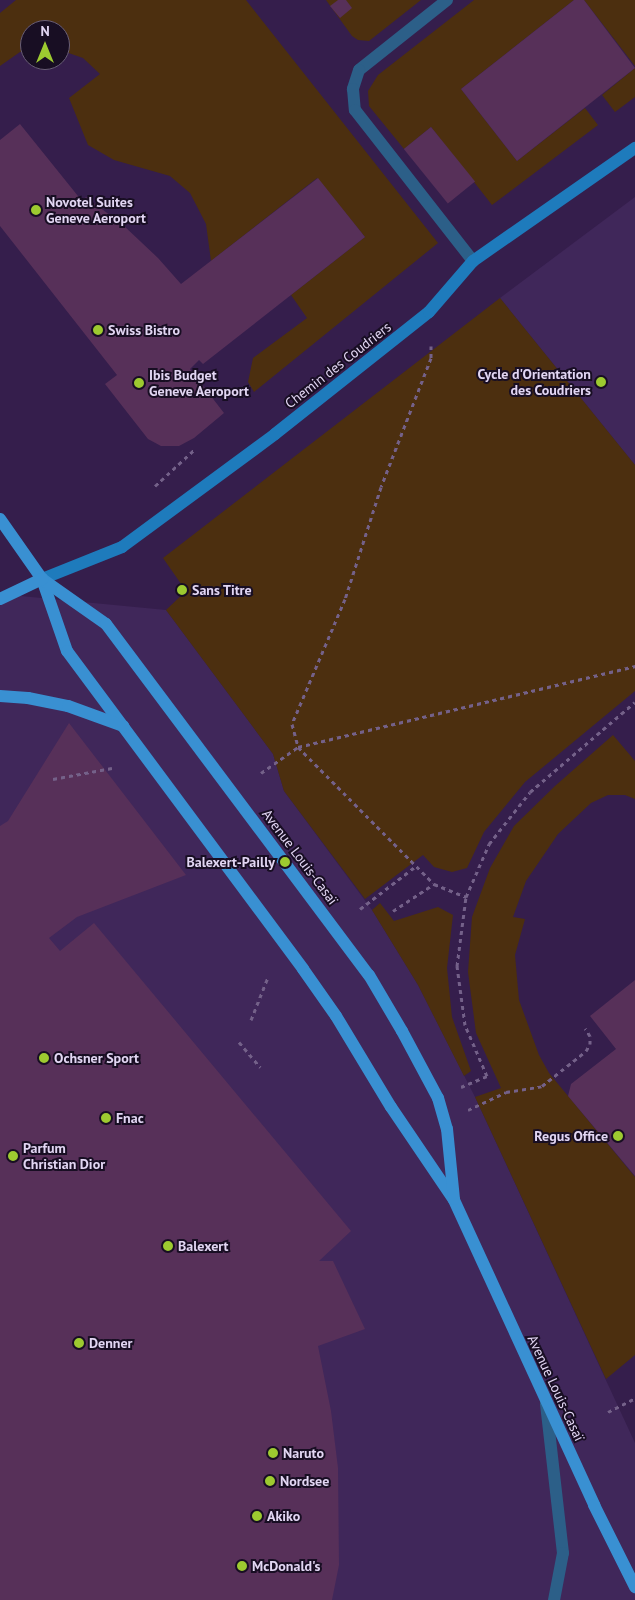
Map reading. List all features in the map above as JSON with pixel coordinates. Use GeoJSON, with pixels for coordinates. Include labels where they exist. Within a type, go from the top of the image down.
{"type":"FeatureCollection","features":[{"type":"Feature","properties":{"kind":"main road","name":"Avenue Louis-Casaï"},"geometry":{"type":"LineString","coordinates":[[0,519],[42,579],[67,651],[314,985],[372,1073],[391,1107],[454,1200],[546,1402],[635,1587]]}},
{"type":"Feature","properties":{"kind":"main road","name":"Avenue Louis-Casaï"},"geometry":{"type":"LineString","coordinates":[[42,579],[106,624],[112,631],[369,975],[438,1098],[448,1129],[454,1200]]}},
{"type":"Feature","properties":{"kind":"main road"},"geometry":{"type":"LineString","coordinates":[[0,599],[42,579]]}},
{"type":"Feature","properties":{"kind":"main road"},"geometry":{"type":"LineString","coordinates":[[0,696],[28,698],[68,706],[124,726]]}},
{"type":"Feature","properties":{"kind":"street"},"geometry":{"type":"LineString","coordinates":[[447,0],[359,70],[353,89],[356,110],[473,261]]}},
{"type":"Feature","properties":{"kind":"street","name":"Chemin des Coudriers"},"geometry":{"type":"LineString","coordinates":[[42,579],[122,547],[275,434],[429,312],[473,261],[635,148]]}},
{"type":"Feature","properties":{"kind":"street"},"geometry":{"type":"LineString","coordinates":[[546,1402],[563,1554],[554,1600]]}},
{"type":"Feature","properties":{"kind":"path"},"geometry":{"type":"LineString","coordinates":[[431,340],[431,358],[381,487],[345,599],[292,724],[298,747],[434,884],[466,897]]}},
{"type":"Feature","properties":{"kind":"path"},"geometry":{"type":"LineString","coordinates":[[261,773],[298,747],[635,666]]}},
{"type":"Feature","properties":{"kind":"path"},"geometry":{"type":"LineString","coordinates":[[459,1088],[487,1076],[465,1025],[457,966],[466,897],[489,844],[530,792],[635,702]]}},
{"type":"Feature","properties":{"kind":"path"},"geometry":{"type":"LineString","coordinates":[[52,779],[112,768]]}},
{"type":"Feature","properties":{"kind":"path"},"geometry":{"type":"LineString","coordinates":[[360,909],[416,866]]}},
{"type":"Feature","properties":{"kind":"path"},"geometry":{"type":"LineString","coordinates":[[393,911],[434,884]]}},
{"type":"Feature","properties":{"kind":"path"},"geometry":{"type":"LineString","coordinates":[[251,1020],[268,977]]}},
{"type":"Feature","properties":{"kind":"path"},"geometry":{"type":"LineString","coordinates":[[468,1110],[506,1092],[542,1086],[586,1051],[590,1044],[590,1036],[584,1028]]}},
{"type":"Feature","properties":{"kind":"path"},"geometry":{"type":"LineString","coordinates":[[239,1042],[260,1067]]}},
{"type":"Feature","properties":{"kind":"path"},"geometry":{"type":"LineString","coordinates":[[608,1412],[635,1398]]}},
{"type":"Feature","properties":{"kind":"shaded area"},"geometry":{"type":"Polygon","coordinates":[[[16,0],[246,0],[438,243],[254,392],[248,382],[253,358],[307,318],[291,295],[365,237],[317,178],[211,261],[206,224],[190,193],[170,176],[114,160],[88,145],[69,98],[100,74],[83,58],[70,53],[70,20],[20,20],[20,52],[0,66],[0,13],[16,0]]]}},
{"type":"Feature","properties":{"kind":"shaded area"},"geometry":{"type":"Polygon","coordinates":[[[326,0],[421,0],[369,41],[358,40],[352,36],[326,0]]]}},
{"type":"Feature","properties":{"kind":"shaded area"},"geometry":{"type":"Polygon","coordinates":[[[474,0],[574,0],[461,89],[517,161],[585,108],[598,125],[492,205],[431,127],[404,149],[369,106],[368,91],[378,75],[474,0]]]}},
{"type":"Feature","properties":{"kind":"shaded area"},"geometry":{"type":"Polygon","coordinates":[[[584,0],[635,0],[635,66],[584,0]]]}},
{"type":"Feature","properties":{"kind":"shaded area"},"geometry":{"type":"Polygon","coordinates":[[[635,68],[635,97],[615,112],[602,95],[635,68]]]}},
{"type":"Feature","properties":{"kind":"shaded area","name":"Cycle d'Orientation des Coudriers"},"geometry":{"type":"Polygon","coordinates":[[[635,197],[635,465],[500,298],[635,197]]]}},
{"type":"Feature","properties":{"kind":"shaded area"},"geometry":{"type":"Polygon","coordinates":[[[500,298],[635,465],[635,691],[525,782],[484,832],[467,868],[452,872],[434,867],[423,855],[365,899],[284,791],[273,754],[166,610],[186,591],[163,558],[500,298]]]}},
{"type":"Feature","properties":{"kind":"shaded area"},"geometry":{"type":"Polygon","coordinates":[[[0,594],[166,610],[273,754],[284,791],[372,910],[418,985],[475,1097],[635,1443],[635,1600],[0,1600],[0,594]]]}},
{"type":"Feature","properties":{"kind":"shaded area"},"geometry":{"type":"Polygon","coordinates":[[[613,735],[635,761],[635,799],[625,795],[608,795],[591,803],[558,834],[526,881],[513,917],[525,919],[515,955],[519,1000],[539,1055],[549,1073],[635,1177],[635,1355],[606,1379],[475,1097],[501,1088],[476,1033],[468,972],[472,917],[490,868],[514,826],[555,786],[613,735]]]}},
{"type":"Feature","properties":{"kind":"shaded area"},"geometry":{"type":"Polygon","coordinates":[[[380,903],[394,921],[438,907],[453,915],[447,968],[452,1017],[471,1071],[464,1076],[418,985],[372,910],[380,903]]]}},
{"type":"Feature","properties":{"kind":"building"},"geometry":{"type":"Polygon","coordinates":[[[338,0],[346,0],[352,8],[340,18],[330,6],[338,0]]]}},
{"type":"Feature","properties":{"kind":"building"},"geometry":{"type":"Polygon","coordinates":[[[574,0],[584,0],[635,68],[517,161],[461,89],[574,0]]]}},
{"type":"Feature","properties":{"kind":"building"},"geometry":{"type":"Polygon","coordinates":[[[20,124],[82,201],[86,197],[123,225],[158,258],[181,284],[318,178],[365,237],[203,364],[199,360],[190,369],[224,413],[194,438],[179,446],[161,446],[148,439],[105,384],[117,375],[0,226],[0,140],[20,124]]]}},
{"type":"Feature","properties":{"kind":"building"},"geometry":{"type":"Polygon","coordinates":[[[431,127],[475,181],[448,203],[404,149],[431,127]]]}},
{"type":"Feature","properties":{"kind":"building","name":"Balexert"},"geometry":{"type":"Polygon","coordinates":[[[69,723],[186,875],[77,917],[49,938],[60,951],[94,923],[351,1231],[319,1261],[333,1261],[365,1329],[318,1346],[331,1411],[338,1468],[339,1565],[332,1600],[0,1600],[0,826],[8,821],[69,723]]]}},
{"type":"Feature","properties":{"kind":"building","name":"Regus Office"},"geometry":{"type":"Polygon","coordinates":[[[635,980],[635,1176],[568,1096],[571,1084],[616,1049],[590,1016],[635,980]]]}},
{"type":"Feature","properties":{"kind":"place","name":"Novotel Suites Geneve Aeroport"},"geometry":{"type":"Point","coordinates":[36,210]}},
{"type":"Feature","properties":{"kind":"place","name":"Swiss Bistro"},"geometry":{"type":"Point","coordinates":[98,330]}},
{"type":"Feature","properties":{"kind":"place","name":"Cycle d'Orientation des Coudriers"},"geometry":{"type":"Point","coordinates":[601,382]}},
{"type":"Feature","properties":{"kind":"place","name":"Ibis Budget Geneve Aeroport"},"geometry":{"type":"Point","coordinates":[139,383]}},
{"type":"Feature","properties":{"kind":"place","name":"Sans Titre"},"geometry":{"type":"Point","coordinates":[182,590]}},
{"type":"Feature","properties":{"kind":"place","name":"Balexert-Pailly"},"geometry":{"type":"Point","coordinates":[285,862]}},
{"type":"Feature","properties":{"kind":"place","name":"Ochsner Sport"},"geometry":{"type":"Point","coordinates":[44,1058]}},
{"type":"Feature","properties":{"kind":"place","name":"Fnac"},"geometry":{"type":"Point","coordinates":[106,1118]}},
{"type":"Feature","properties":{"kind":"place","name":"Regus Office"},"geometry":{"type":"Point","coordinates":[618,1136]}},
{"type":"Feature","properties":{"kind":"place","name":"Parfum Christian Dior"},"geometry":{"type":"Point","coordinates":[13,1156]}},
{"type":"Feature","properties":{"kind":"place","name":"Balexert"},"geometry":{"type":"Point","coordinates":[168,1246]}},
{"type":"Feature","properties":{"kind":"place","name":"Denner"},"geometry":{"type":"Point","coordinates":[79,1343]}},
{"type":"Feature","properties":{"kind":"place","name":"Naruto"},"geometry":{"type":"Point","coordinates":[273,1453]}},
{"type":"Feature","properties":{"kind":"place","name":"Nordsee"},"geometry":{"type":"Point","coordinates":[270,1481]}},
{"type":"Feature","properties":{"kind":"place","name":"Akiko"},"geometry":{"type":"Point","coordinates":[257,1516]}},
{"type":"Feature","properties":{"kind":"place","name":"McDonald's"},"geometry":{"type":"Point","coordinates":[242,1566]}}]}
